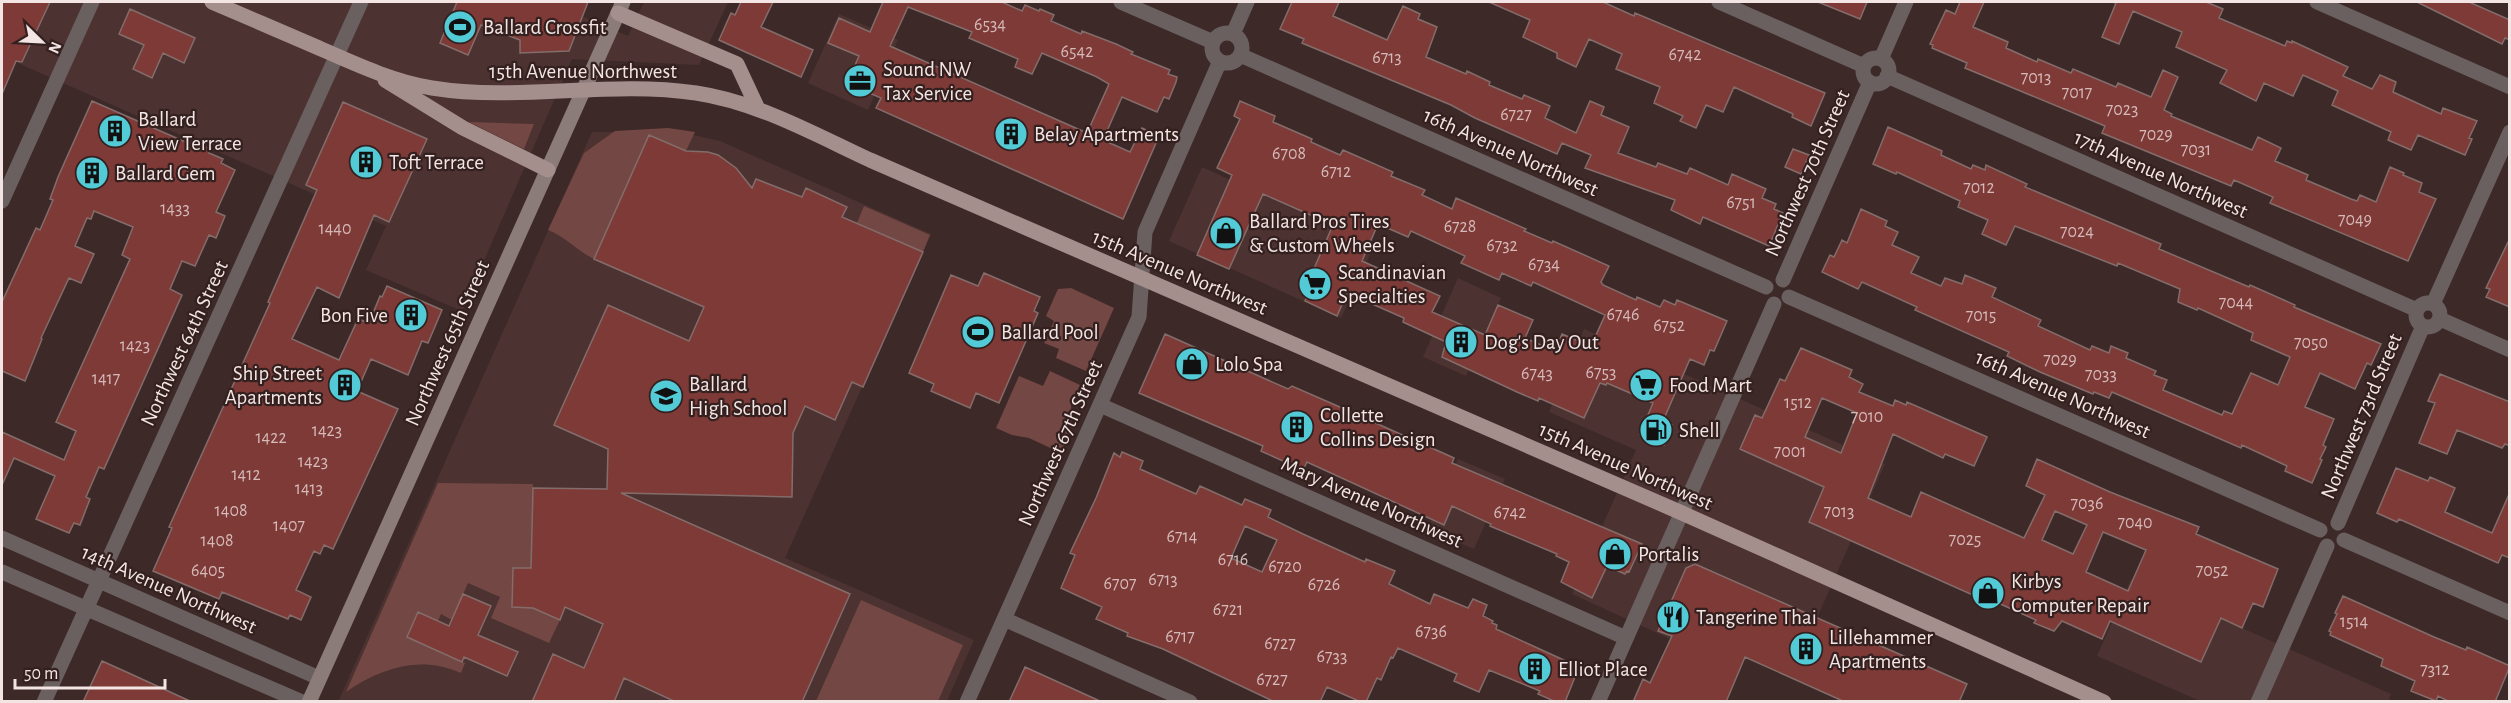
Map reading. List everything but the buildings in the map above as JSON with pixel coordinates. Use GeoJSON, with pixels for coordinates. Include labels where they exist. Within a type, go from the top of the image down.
{"type":"FeatureCollection","features":[{"type":"Feature","properties":{"kind":"main road","name":"15th Avenue Northwest"},"geometry":{"type":"LineString","coordinates":[[212,2],[338,57],[413,84],[462,92],[584,90],[694,93],[727,99],[758,109],[1682,513],[2104,702]]}},
{"type":"Feature","properties":{"kind":"main road"},"geometry":{"type":"LineString","coordinates":[[621,7],[737,64],[758,109]]}},
{"type":"Feature","properties":{"kind":"main road"},"geometry":{"type":"LineString","coordinates":[[364,67],[463,128],[548,170]]}},
{"type":"Feature","properties":{"kind":"street"},"geometry":{"type":"LineString","coordinates":[[2,201],[92,2]]}},
{"type":"Feature","properties":{"kind":"street","name":"Northwest 64th Street"},"geometry":{"type":"LineString","coordinates":[[44,702],[361,2]]}},
{"type":"Feature","properties":{"kind":"street"},"geometry":{"type":"LineString","coordinates":[[1121,2],[1213,42]]}},
{"type":"Feature","properties":{"kind":"street"},"geometry":{"type":"LineString","coordinates":[[1233,34],[1247,2]]}},
{"type":"Feature","properties":{"kind":"street"},"geometry":{"type":"LineString","coordinates":[[1719,2],[1864,66]]}},
{"type":"Feature","properties":{"kind":"street"},"geometry":{"type":"LineString","coordinates":[[1881,59],[1906,2]]}},
{"type":"Feature","properties":{"kind":"street"},"geometry":{"type":"LineString","coordinates":[[2317,2],[2510,87]]}},
{"type":"Feature","properties":{"kind":"street","name":"Northwest 65th Street"},"geometry":{"type":"LineString","coordinates":[[309,702],[621,7]]}},
{"type":"Feature","properties":{"kind":"street"},"geometry":{"type":"LineString","coordinates":[[1220,34],[1233,34],[1241,43],[1240,55],[1231,62],[1220,61],[1212,52],[1213,42],[1220,34]]}},
{"type":"Feature","properties":{"kind":"street","name":"16th Avenue Northwest"},"geometry":{"type":"LineString","coordinates":[[1240,55],[1766,287]]}},
{"type":"Feature","properties":{"kind":"street"},"geometry":{"type":"LineString","coordinates":[[1871,59],[1881,59],[1888,66],[1887,76],[1879,83],[1870,82],[1864,76],[1864,66],[1871,59]]}},
{"type":"Feature","properties":{"kind":"street","name":"Northwest 67th Street"},"geometry":{"type":"LineString","coordinates":[[967,702],[1138,317],[1145,232],[1220,61]]}},
{"type":"Feature","properties":{"kind":"street","name":"17th Avenue Northwest"},"geometry":{"type":"LineString","coordinates":[[1887,76],[2417,310]]}},
{"type":"Feature","properties":{"kind":"street","name":"Northwest 70th Street"},"geometry":{"type":"LineString","coordinates":[[1783,280],[1870,82]]}},
{"type":"Feature","properties":{"kind":"street"},"geometry":{"type":"LineString","coordinates":[[2433,304],[2510,132]]}},
{"type":"Feature","properties":{"kind":"street"},"geometry":{"type":"LineString","coordinates":[[1773,280],[1783,280],[1789,287],[1789,297],[1784,303],[1774,304],[1766,297],[1766,287],[1773,280]]}},
{"type":"Feature","properties":{"kind":"street","name":"16th Avenue Northwest"},"geometry":{"type":"LineString","coordinates":[[1789,297],[2320,530]]}},
{"type":"Feature","properties":{"kind":"street"},"geometry":{"type":"LineString","coordinates":[[2424,303],[2433,304],[2440,311],[2440,319],[2434,326],[2423,326],[2417,320],[2417,310],[2424,303]]}},
{"type":"Feature","properties":{"kind":"street"},"geometry":{"type":"LineString","coordinates":[[1598,702],[1774,304]]}},
{"type":"Feature","properties":{"kind":"street"},"geometry":{"type":"LineString","coordinates":[[2440,319],[2510,350]]}},
{"type":"Feature","properties":{"kind":"street","name":"Northwest 73rd Street"},"geometry":{"type":"LineString","coordinates":[[2338,523],[2423,326]]}},
{"type":"Feature","properties":{"kind":"street","name":"Mary Avenue Northwest"},"geometry":{"type":"LineString","coordinates":[[1100,405],[1626,638]]}},
{"type":"Feature","properties":{"kind":"street"},"geometry":{"type":"LineString","coordinates":[[2328,522],[2338,523],[2345,531],[2344,540],[2334,548],[2327,546],[2320,540],[2320,530],[2328,522]]}},
{"type":"Feature","properties":{"kind":"street","name":"14th Avenue Northwest"},"geometry":{"type":"LineString","coordinates":[[2,538],[319,678]]}},
{"type":"Feature","properties":{"kind":"street"},"geometry":{"type":"LineString","coordinates":[[2344,540],[2510,613]]}},
{"type":"Feature","properties":{"kind":"street"},"geometry":{"type":"LineString","coordinates":[[2258,702],[2327,546]]}},
{"type":"Feature","properties":{"kind":"street"},"geometry":{"type":"LineString","coordinates":[[2,572],[302,702]]}},
{"type":"Feature","properties":{"kind":"street"},"geometry":{"type":"LineString","coordinates":[[1004,619],[1190,702]]}},
{"type":"Feature","properties":{"kind":"shaded area"},"geometry":{"type":"Polygon","coordinates":[[[2,2],[549,2],[628,36],[644,2],[728,2],[699,65],[572,59],[462,311],[366,270],[386,226],[2,56],[2,2]]]}},
{"type":"Feature","properties":{"kind":"shaded area"},"geometry":{"type":"Polygon","coordinates":[[[839,14],[898,40],[868,110],[808,83],[839,14]]]}},
{"type":"Feature","properties":{"kind":"shaded area"},"geometry":{"type":"Polygon","coordinates":[[[469,122],[534,124],[524,149],[469,122]]]}},
{"type":"Feature","properties":{"kind":"shaded area"},"geometry":{"type":"Polygon","coordinates":[[[668,128],[695,132],[686,151],[649,135],[594,259],[548,230],[584,153],[615,131],[668,128]]]}},
{"type":"Feature","properties":{"kind":"shaded area","name":"Ballard High School"},"geometry":{"type":"Polygon","coordinates":[[[592,132],[680,132],[720,141],[931,234],[785,558],[974,640],[947,701],[338,702],[592,132]]]}},
{"type":"Feature","properties":{"kind":"shaded area"},"geometry":{"type":"Polygon","coordinates":[[[1202,167],[1374,246],[1341,318],[1169,241],[1202,167]]]}},
{"type":"Feature","properties":{"kind":"shaded area"},"geometry":{"type":"Polygon","coordinates":[[[864,206],[930,235],[923,252],[857,223],[864,206]]]}},
{"type":"Feature","properties":{"kind":"shaded area"},"geometry":{"type":"Polygon","coordinates":[[[1458,278],[1501,298],[1466,376],[1423,357],[1458,278]]]}},
{"type":"Feature","properties":{"kind":"shaded area"},"geometry":{"type":"Polygon","coordinates":[[[1071,288],[1114,308],[1086,371],[1056,358],[1059,349],[1044,343],[1054,321],[1046,316],[1058,289],[1071,288]]]}},
{"type":"Feature","properties":{"kind":"shaded area"},"geometry":{"type":"Polygon","coordinates":[[[1584,329],[1885,464],[1817,618],[1705,655],[1572,594],[1636,450],[1549,412],[1584,329]]]}},
{"type":"Feature","properties":{"kind":"shaded area"},"geometry":{"type":"Polygon","coordinates":[[[1050,371],[1080,385],[1071,403],[1072,427],[1061,453],[1029,438],[1012,435],[996,428],[1019,376],[1043,386],[1050,371]]]}},
{"type":"Feature","properties":{"kind":"shaded area"},"geometry":{"type":"Polygon","coordinates":[[[1458,459],[1505,479],[1474,549],[1427,529],[1458,459]]]}},
{"type":"Feature","properties":{"kind":"shaded area"},"geometry":{"type":"Polygon","coordinates":[[[438,483],[533,484],[531,568],[513,568],[512,607],[533,608],[560,620],[549,643],[491,618],[500,597],[468,583],[452,620],[441,614],[438,621],[418,612],[407,637],[465,663],[461,673],[431,665],[401,667],[373,676],[346,692],[438,483]]]}},
{"type":"Feature","properties":{"kind":"shaded area"},"geometry":{"type":"Polygon","coordinates":[[[2131,579],[2391,694],[2388,702],[2200,701],[2097,656],[2131,579]]]}},
{"type":"Feature","properties":{"kind":"shaded area"},"geometry":{"type":"Polygon","coordinates":[[[861,600],[963,645],[938,701],[816,701],[861,600]]]}},
{"type":"Feature","properties":{"kind":"place","name":"Ballard Crossfit"},"geometry":{"type":"Point","coordinates":[460,27]}},
{"type":"Feature","properties":{"kind":"place","name":"Sound NW Tax Service"},"geometry":{"type":"Point","coordinates":[860,81]}},
{"type":"Feature","properties":{"kind":"place","name":"Ballard View Terrace"},"geometry":{"type":"Point","coordinates":[115,131]}},
{"type":"Feature","properties":{"kind":"place","name":"Belay Apartments"},"geometry":{"type":"Point","coordinates":[1011,134]}},
{"type":"Feature","properties":{"kind":"place","name":"Toft Terrace"},"geometry":{"type":"Point","coordinates":[366,162]}},
{"type":"Feature","properties":{"kind":"place","name":"Ballard Gem"},"geometry":{"type":"Point","coordinates":[92,173]}},
{"type":"Feature","properties":{"kind":"place","name":"Ballard Pros Tires & Custom Wheels"},"geometry":{"type":"Point","coordinates":[1226,233]}},
{"type":"Feature","properties":{"kind":"place","name":"Scandinavian Specialties"},"geometry":{"type":"Point","coordinates":[1315,284]}},
{"type":"Feature","properties":{"kind":"place","name":"Bon Five"},"geometry":{"type":"Point","coordinates":[411,315]}},
{"type":"Feature","properties":{"kind":"place","name":"Ballard Pool"},"geometry":{"type":"Point","coordinates":[978,332]}},
{"type":"Feature","properties":{"kind":"place","name":"Dog's Day Out"},"geometry":{"type":"Point","coordinates":[1461,342]}},
{"type":"Feature","properties":{"kind":"place","name":"Lolo Spa"},"geometry":{"type":"Point","coordinates":[1192,364]}},
{"type":"Feature","properties":{"kind":"place","name":"Ship Street Apartments"},"geometry":{"type":"Point","coordinates":[345,385]}},
{"type":"Feature","properties":{"kind":"place","name":"Food Mart"},"geometry":{"type":"Point","coordinates":[1646,385]}},
{"type":"Feature","properties":{"kind":"place","name":"Ballard High School"},"geometry":{"type":"Point","coordinates":[666,396]}},
{"type":"Feature","properties":{"kind":"place","name":"Collette Collins Design"},"geometry":{"type":"Point","coordinates":[1297,427]}},
{"type":"Feature","properties":{"kind":"place","name":"Shell"},"geometry":{"type":"Point","coordinates":[1656,430]}},
{"type":"Feature","properties":{"kind":"place","name":"Portalis"},"geometry":{"type":"Point","coordinates":[1615,554]}},
{"type":"Feature","properties":{"kind":"place","name":"Kirbys Computer Repair"},"geometry":{"type":"Point","coordinates":[1988,593]}},
{"type":"Feature","properties":{"kind":"place","name":"Tangerine Thai"},"geometry":{"type":"Point","coordinates":[1673,617]}},
{"type":"Feature","properties":{"kind":"place","name":"Lillehammer Apartments"},"geometry":{"type":"Point","coordinates":[1806,649]}},
{"type":"Feature","properties":{"kind":"place","name":"Elliot Place"},"geometry":{"type":"Point","coordinates":[1535,669]}}]}
